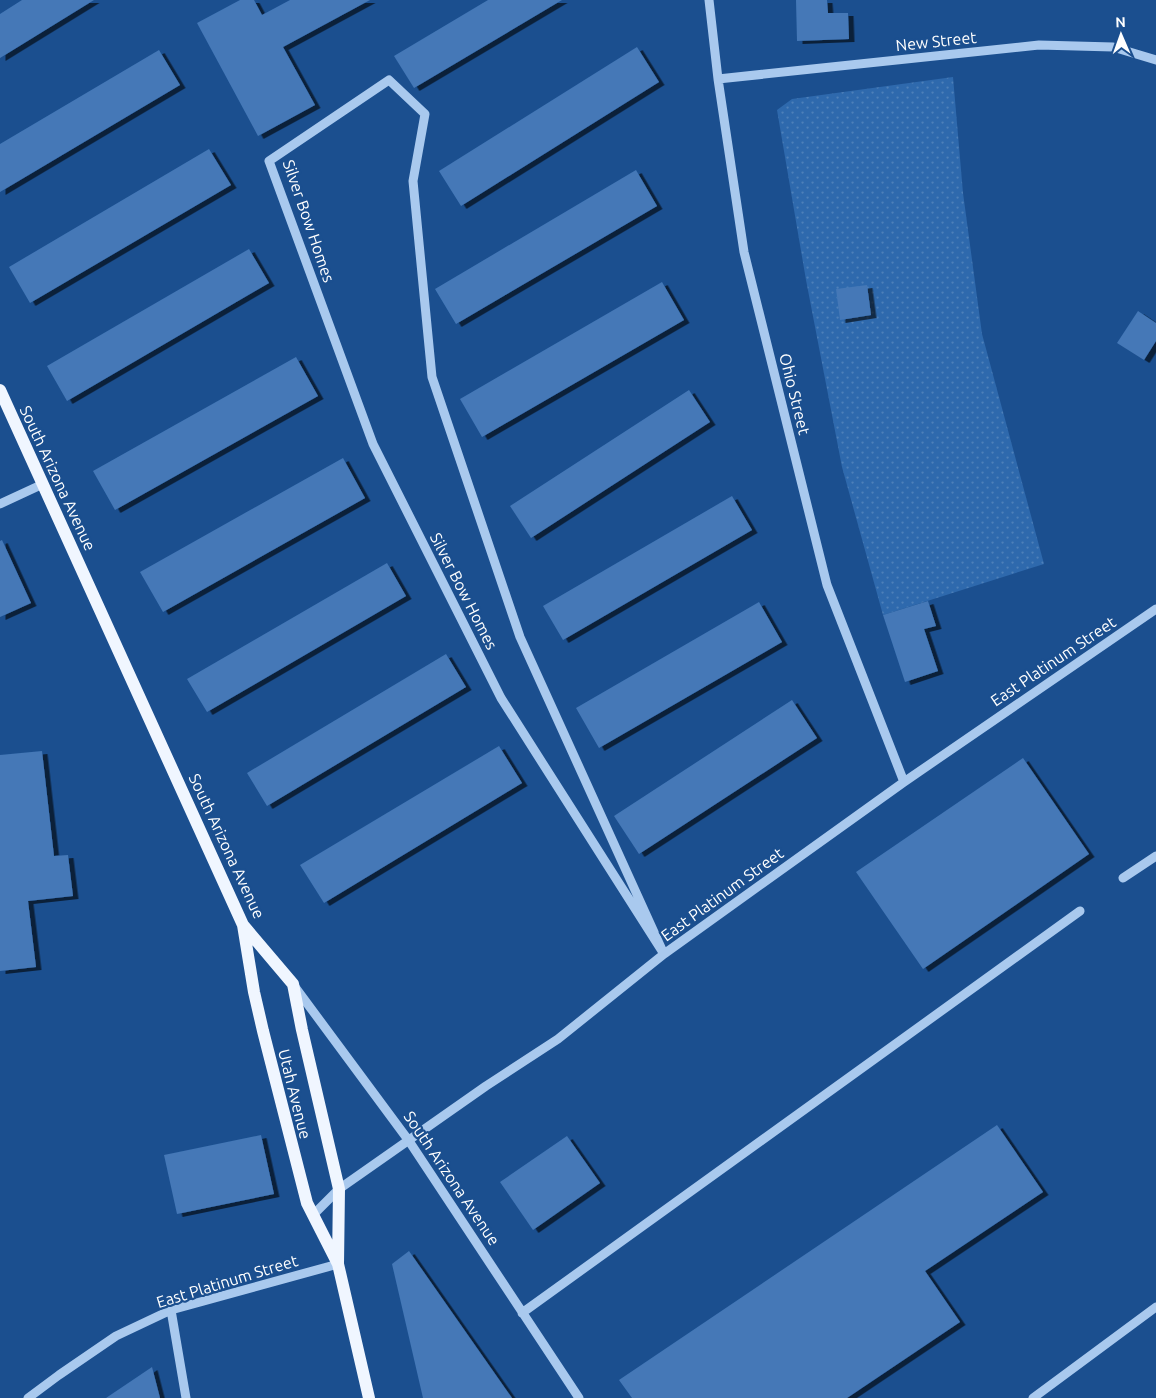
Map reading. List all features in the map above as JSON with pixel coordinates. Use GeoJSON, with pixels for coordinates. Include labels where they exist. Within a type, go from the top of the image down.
{"type":"FeatureCollection","features":[{"type":"Feature","properties":{"kind":"main road","name":"South Arizona Avenue"},"geometry":{"type":"LineString","coordinates":[[0,390],[243,925],[293,984]]}},
{"type":"Feature","properties":{"kind":"main road","name":"Utah Avenue"},"geometry":{"type":"LineString","coordinates":[[243,925],[254,992],[266,1046],[307,1203],[338,1264],[370,1398]]}},
{"type":"Feature","properties":{"kind":"main road","name":"Utah Avenue"},"geometry":{"type":"LineString","coordinates":[[293,984],[339,1190],[338,1264]]}},
{"type":"Feature","properties":{"kind":"street","name":"Ohio Street"},"geometry":{"type":"LineString","coordinates":[[709,0],[718,79],[744,252],[827,585],[904,782]]}},
{"type":"Feature","properties":{"kind":"street","name":"New Street"},"geometry":{"type":"LineString","coordinates":[[718,79],[1038,45],[1113,47],[1156,60]]}},
{"type":"Feature","properties":{"kind":"street","name":"Silver Bow Homes"},"geometry":{"type":"LineString","coordinates":[[389,80],[425,114],[413,181],[432,377],[520,637],[664,954],[501,698],[373,444],[269,160],[389,80]]}},
{"type":"Feature","properties":{"kind":"street"},"geometry":{"type":"LineString","coordinates":[[0,504],[43,484]]}},
{"type":"Feature","properties":{"kind":"street","name":"East Platinum Street"},"geometry":{"type":"LineString","coordinates":[[313,1214],[339,1190],[486,1086],[558,1039],[664,954],[904,782],[1156,609]]}},
{"type":"Feature","properties":{"kind":"street"},"geometry":{"type":"LineString","coordinates":[[1122,878],[1156,856]]}},
{"type":"Feature","properties":{"kind":"street"},"geometry":{"type":"LineString","coordinates":[[522,1312],[1080,911]]}},
{"type":"Feature","properties":{"kind":"street","name":"South Arizona Avenue"},"geometry":{"type":"LineString","coordinates":[[293,984],[409,1141],[580,1398]]}},
{"type":"Feature","properties":{"kind":"street","name":"East Platinum Street"},"geometry":{"type":"LineString","coordinates":[[28,1398],[116,1336],[171,1310],[338,1264]]}},
{"type":"Feature","properties":{"kind":"street"},"geometry":{"type":"LineString","coordinates":[[1037,1397],[1156,1308]]}},
{"type":"Feature","properties":{"kind":"street"},"geometry":{"type":"LineString","coordinates":[[171,1310],[186,1398]]}},
{"type":"Feature","properties":{"kind":"shaded area"},"geometry":{"type":"Polygon","coordinates":[[[953,77],[963,193],[982,334],[1044,564],[883,615],[842,467],[806,280],[777,110],[792,99],[953,77]]]}},
{"type":"Feature","properties":{"kind":"building"},"geometry":{"type":"Polygon","coordinates":[[[22,0],[94,0],[0,58],[0,14],[22,0]]]}},
{"type":"Feature","properties":{"kind":"building"},"geometry":{"type":"Polygon","coordinates":[[[240,0],[254,0],[262,15],[290,0],[370,0],[283,47],[315,105],[258,136],[197,23],[240,0]]]}},
{"type":"Feature","properties":{"kind":"building"},"geometry":{"type":"Polygon","coordinates":[[[488,0],[562,0],[414,88],[394,56],[488,0]]]}},
{"type":"Feature","properties":{"kind":"building"},"geometry":{"type":"Polygon","coordinates":[[[796,0],[827,0],[828,13],[848,13],[849,39],[797,41],[796,0]]]}},
{"type":"Feature","properties":{"kind":"building"},"geometry":{"type":"Polygon","coordinates":[[[637,47],[659,82],[461,206],[439,171],[637,47]]]}},
{"type":"Feature","properties":{"kind":"building"},"geometry":{"type":"Polygon","coordinates":[[[159,50],[180,85],[0,192],[0,144],[159,50]]]}},
{"type":"Feature","properties":{"kind":"building"},"geometry":{"type":"Polygon","coordinates":[[[209,149],[231,185],[30,303],[9,267],[209,149]]]}},
{"type":"Feature","properties":{"kind":"building"},"geometry":{"type":"Polygon","coordinates":[[[636,170],[657,206],[456,324],[435,289],[636,170]]]}},
{"type":"Feature","properties":{"kind":"building"},"geometry":{"type":"Polygon","coordinates":[[[249,249],[269,283],[67,401],[47,366],[249,249]]]}},
{"type":"Feature","properties":{"kind":"building"},"geometry":{"type":"Polygon","coordinates":[[[662,282],[684,320],[482,437],[460,399],[662,282]]]}},
{"type":"Feature","properties":{"kind":"building"},"geometry":{"type":"Polygon","coordinates":[[[867,285],[871,315],[840,320],[836,289],[867,285]]]}},
{"type":"Feature","properties":{"kind":"building"},"geometry":{"type":"Polygon","coordinates":[[[1138,311],[1156,323],[1156,341],[1144,360],[1117,343],[1138,311]]]}},
{"type":"Feature","properties":{"kind":"building"},"geometry":{"type":"Polygon","coordinates":[[[296,357],[318,396],[115,510],[93,471],[296,357]]]}},
{"type":"Feature","properties":{"kind":"building"},"geometry":{"type":"Polygon","coordinates":[[[689,390],[710,422],[531,538],[510,506],[689,390]]]}},
{"type":"Feature","properties":{"kind":"building"},"geometry":{"type":"Polygon","coordinates":[[[343,458],[365,498],[163,612],[140,572],[343,458]]]}},
{"type":"Feature","properties":{"kind":"building"},"geometry":{"type":"Polygon","coordinates":[[[732,496],[752,530],[563,640],[543,606],[732,496]]]}},
{"type":"Feature","properties":{"kind":"building"},"geometry":{"type":"Polygon","coordinates":[[[2,540],[31,603],[0,617],[0,541],[2,540]]]}},
{"type":"Feature","properties":{"kind":"building"},"geometry":{"type":"Polygon","coordinates":[[[387,563],[406,596],[207,712],[187,679],[387,563]]]}},
{"type":"Feature","properties":{"kind":"building"},"geometry":{"type":"Polygon","coordinates":[[[928,601],[936,626],[924,629],[938,671],[905,682],[883,615],[928,601]]]}},
{"type":"Feature","properties":{"kind":"building"},"geometry":{"type":"Polygon","coordinates":[[[759,602],[782,642],[599,748],[576,708],[759,602]]]}},
{"type":"Feature","properties":{"kind":"building"},"geometry":{"type":"Polygon","coordinates":[[[446,654],[466,687],[267,806],[247,773],[446,654]]]}},
{"type":"Feature","properties":{"kind":"building"},"geometry":{"type":"Polygon","coordinates":[[[792,700],[817,738],[639,854],[614,816],[792,700]]]}},
{"type":"Feature","properties":{"kind":"building"},"geometry":{"type":"Polygon","coordinates":[[[499,746],[522,783],[324,903],[300,865],[499,746]]]}},
{"type":"Feature","properties":{"kind":"building"},"geometry":{"type":"Polygon","coordinates":[[[42,751],[54,856],[68,855],[73,896],[28,901],[36,967],[0,971],[0,755],[42,751]]]}},
{"type":"Feature","properties":{"kind":"building"},"geometry":{"type":"Polygon","coordinates":[[[1023,758],[1089,854],[923,969],[856,872],[1023,758]]]}},
{"type":"Feature","properties":{"kind":"building"},"geometry":{"type":"Polygon","coordinates":[[[997,1125],[1043,1192],[925,1271],[960,1322],[847,1398],[632,1398],[619,1380],[997,1125]]]}},
{"type":"Feature","properties":{"kind":"building"},"geometry":{"type":"Polygon","coordinates":[[[261,1135],[274,1194],[177,1214],[164,1155],[261,1135]]]}},
{"type":"Feature","properties":{"kind":"building"},"geometry":{"type":"Polygon","coordinates":[[[567,1136],[600,1183],[533,1230],[500,1182],[567,1136]]]}},
{"type":"Feature","properties":{"kind":"building"},"geometry":{"type":"Polygon","coordinates":[[[409,1251],[512,1398],[423,1398],[392,1264],[409,1251]]]}},
{"type":"Feature","properties":{"kind":"building"},"geometry":{"type":"Polygon","coordinates":[[[152,1367],[160,1398],[106,1398],[152,1367]]]}}]}
